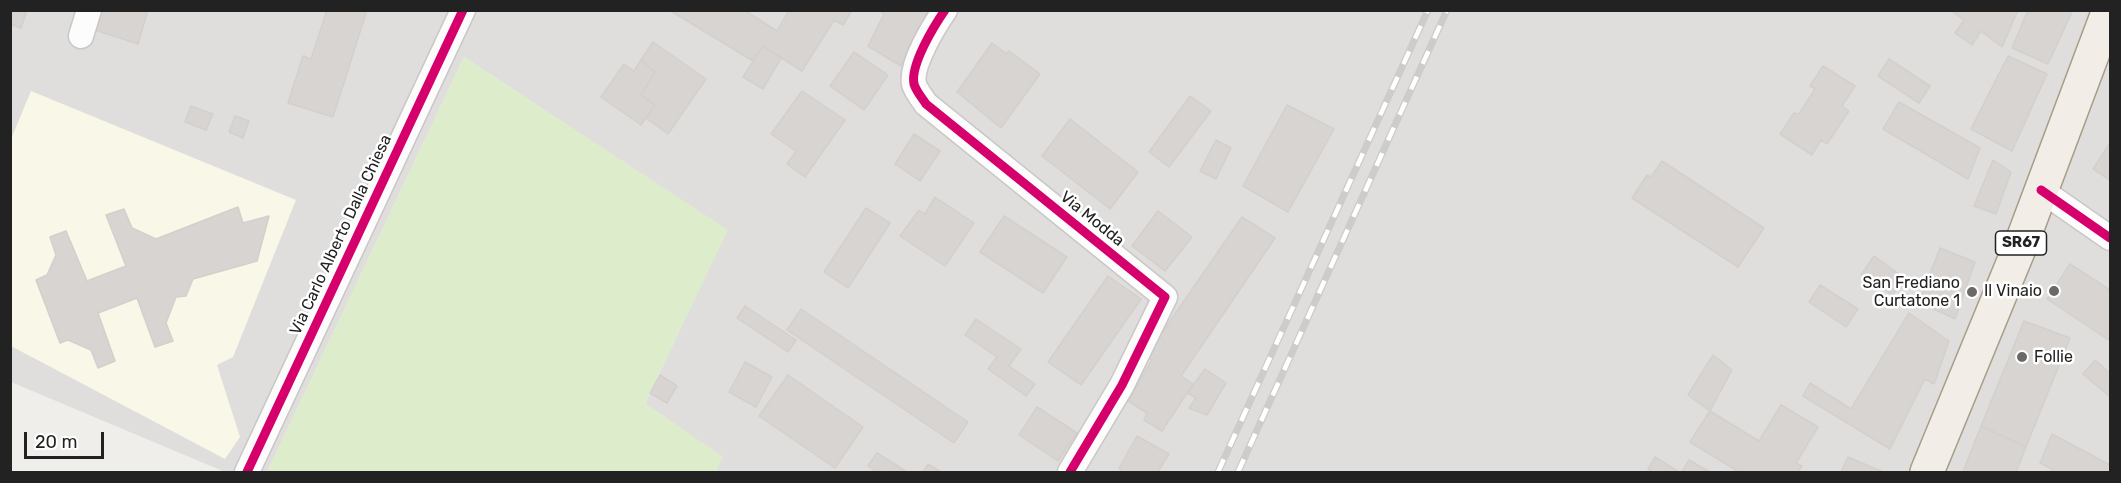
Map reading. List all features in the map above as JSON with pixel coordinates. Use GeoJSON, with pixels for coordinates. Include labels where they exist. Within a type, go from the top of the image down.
{"type":"FeatureCollection","features":[{"type":"Feature","properties":{"kind":"main road","name":"SR67"},"geometry":{"type":"LineString","coordinates":[[1927,472],[2041,190],[2109,10]]}},
{"type":"Feature","properties":{"kind":"street"},"geometry":{"type":"LineString","coordinates":[[81,36],[89,10]]}},
{"type":"Feature","properties":{"kind":"street","name":"Via Carlo Alberto Dalla Chiesa"},"geometry":{"type":"LineString","coordinates":[[248,472],[463,10]]}},
{"type":"Feature","properties":{"kind":"street","name":"Via Modda"},"geometry":{"type":"LineString","coordinates":[[945,10],[916,65],[914,82],[926,104],[1165,297],[1122,385],[1070,472]]}},
{"type":"Feature","properties":{"kind":"street"},"geometry":{"type":"LineString","coordinates":[[2041,190],[2110,238]]}},
{"type":"Feature","properties":{"kind":"shaded area"},"geometry":{"type":"Polygon","coordinates":[[[10,11],[2110,11],[2110,472],[716,472],[722,457],[645,404],[727,230],[464,57],[267,472],[225,472],[11,382],[10,11]]]}},
{"type":"Feature","properties":{"kind":"shaded area"},"geometry":{"type":"Polygon","coordinates":[[[31,91],[296,200],[233,357],[217,365],[240,437],[225,459],[11,346],[11,139],[31,91]]]}},
{"type":"Feature","properties":{"kind":"green space"},"geometry":{"type":"Polygon","coordinates":[[[464,57],[728,230],[645,403],[723,457],[716,472],[267,472],[464,57]]]}},
{"type":"Feature","properties":{"kind":"building"},"geometry":{"type":"Polygon","coordinates":[[[10,10],[27,10],[21,28],[10,24],[10,10]]]}},
{"type":"Feature","properties":{"kind":"building"},"geometry":{"type":"Polygon","coordinates":[[[98,10],[148,10],[138,44],[92,29],[98,10]]]}},
{"type":"Feature","properties":{"kind":"building"},"geometry":{"type":"Polygon","coordinates":[[[327,10],[367,10],[333,117],[288,103],[303,56],[311,59],[327,10]]]}},
{"type":"Feature","properties":{"kind":"building"},"geometry":{"type":"Polygon","coordinates":[[[744,10],[777,31],[789,10],[852,10],[843,25],[834,20],[802,71],[763,46],[753,61],[671,11],[744,10]]]}},
{"type":"Feature","properties":{"kind":"building"},"geometry":{"type":"Polygon","coordinates":[[[879,10],[928,10],[901,66],[868,46],[884,14],[879,10]]]}},
{"type":"Feature","properties":{"kind":"building"},"geometry":{"type":"Polygon","coordinates":[[[1950,10],[2018,10],[2002,47],[1981,31],[1972,45],[1955,33],[1964,20],[1950,10]]]}},
{"type":"Feature","properties":{"kind":"building"},"geometry":{"type":"Polygon","coordinates":[[[2028,10],[2073,10],[2048,64],[2012,48],[2028,10]]]}},
{"type":"Feature","properties":{"kind":"building"},"geometry":{"type":"Polygon","coordinates":[[[653,42],[706,79],[668,134],[646,118],[655,105],[641,95],[655,72],[641,60],[653,42]]]}},
{"type":"Feature","properties":{"kind":"building"},"geometry":{"type":"Polygon","coordinates":[[[992,43],[1007,54],[1009,51],[1040,74],[1001,128],[957,92],[992,43]]]}},
{"type":"Feature","properties":{"kind":"building"},"geometry":{"type":"Polygon","coordinates":[[[763,46],[781,58],[763,89],[743,77],[763,46]]]}},
{"type":"Feature","properties":{"kind":"building"},"geometry":{"type":"Polygon","coordinates":[[[854,52],[888,75],[864,110],[830,86],[854,52]]]}},
{"type":"Feature","properties":{"kind":"building"},"geometry":{"type":"Polygon","coordinates":[[[2008,56],[2047,74],[2012,151],[1971,129],[2008,56]]]}},
{"type":"Feature","properties":{"kind":"building"},"geometry":{"type":"Polygon","coordinates":[[[1889,59],[1930,86],[1919,103],[1878,76],[1889,59]]]}},
{"type":"Feature","properties":{"kind":"building"},"geometry":{"type":"Polygon","coordinates":[[[641,60],[655,72],[641,95],[655,105],[641,125],[601,97],[624,64],[634,71],[641,60]]]}},
{"type":"Feature","properties":{"kind":"building"},"geometry":{"type":"Polygon","coordinates":[[[1823,66],[1855,86],[1842,106],[1849,111],[1827,144],[1821,140],[1812,155],[1780,134],[1794,113],[1799,114],[1815,89],[1810,86],[1823,66]]]}},
{"type":"Feature","properties":{"kind":"building"},"geometry":{"type":"Polygon","coordinates":[[[802,91],[845,120],[805,177],[787,164],[796,151],[771,134],[802,91]]]}},
{"type":"Feature","properties":{"kind":"building"},"geometry":{"type":"Polygon","coordinates":[[[1190,96],[1211,111],[1169,167],[1149,152],[1190,96]]]}},
{"type":"Feature","properties":{"kind":"building"},"geometry":{"type":"Polygon","coordinates":[[[1899,102],[1980,148],[1968,179],[1883,129],[1899,102]]]}},
{"type":"Feature","properties":{"kind":"building"},"geometry":{"type":"Polygon","coordinates":[[[1287,105],[1334,129],[1288,212],[1243,186],[1287,105]]]}},
{"type":"Feature","properties":{"kind":"building"},"geometry":{"type":"Polygon","coordinates":[[[191,106],[213,114],[206,130],[185,122],[191,106]]]}},
{"type":"Feature","properties":{"kind":"building"},"geometry":{"type":"Polygon","coordinates":[[[235,116],[249,121],[243,138],[229,132],[235,116]]]}},
{"type":"Feature","properties":{"kind":"building"},"geometry":{"type":"Polygon","coordinates":[[[1070,119],[1138,172],[1110,209],[1042,156],[1070,119]]]}},
{"type":"Feature","properties":{"kind":"building"},"geometry":{"type":"Polygon","coordinates":[[[914,134],[940,151],[920,181],[895,164],[914,134]]]}},
{"type":"Feature","properties":{"kind":"building"},"geometry":{"type":"Polygon","coordinates":[[[1216,140],[1231,148],[1216,179],[1200,171],[1216,140]]]}},
{"type":"Feature","properties":{"kind":"building"},"geometry":{"type":"Polygon","coordinates":[[[2110,143],[2110,180],[2093,169],[2110,143]]]}},
{"type":"Feature","properties":{"kind":"building"},"geometry":{"type":"Polygon","coordinates":[[[1993,160],[2011,172],[1996,214],[1974,206],[1993,160]]]}},
{"type":"Feature","properties":{"kind":"building"},"geometry":{"type":"Polygon","coordinates":[[[1662,161],[1764,228],[1738,267],[1632,198],[1647,175],[1651,177],[1662,161]]]}},
{"type":"Feature","properties":{"kind":"building"},"geometry":{"type":"Polygon","coordinates":[[[935,197],[974,223],[945,266],[900,236],[919,210],[925,214],[935,197]]]}},
{"type":"Feature","properties":{"kind":"building"},"geometry":{"type":"Polygon","coordinates":[[[238,207],[243,223],[269,216],[257,261],[193,279],[186,296],[176,297],[166,323],[173,341],[155,347],[137,298],[98,313],[115,361],[98,368],[91,350],[68,340],[60,343],[36,280],[47,275],[56,255],[50,237],[66,231],[87,281],[126,266],[106,215],[124,209],[132,228],[156,239],[238,207]]]}},
{"type":"Feature","properties":{"kind":"building"},"geometry":{"type":"Polygon","coordinates":[[[866,208],[890,223],[848,288],[824,272],[866,208]]]}},
{"type":"Feature","properties":{"kind":"building"},"geometry":{"type":"Polygon","coordinates":[[[1158,211],[1192,237],[1165,271],[1132,246],[1158,211]]]}},
{"type":"Feature","properties":{"kind":"building"},"geometry":{"type":"Polygon","coordinates":[[[1004,216],[1067,257],[1043,293],[980,252],[1004,216]]]}},
{"type":"Feature","properties":{"kind":"building"},"geometry":{"type":"Polygon","coordinates":[[[1242,217],[1275,238],[1181,376],[1193,384],[1162,431],[1144,420],[1147,413],[1128,401],[1152,360],[1146,356],[1242,217]]]}},
{"type":"Feature","properties":{"kind":"building"},"geometry":{"type":"Polygon","coordinates":[[[1940,248],[1975,262],[1955,319],[1919,302],[1940,248]]]}},
{"type":"Feature","properties":{"kind":"building"},"geometry":{"type":"Polygon","coordinates":[[[1874,256],[1903,277],[1893,295],[1861,275],[1874,256]]]}},
{"type":"Feature","properties":{"kind":"building"},"geometry":{"type":"Polygon","coordinates":[[[2070,264],[2110,290],[2110,341],[2047,299],[2070,264]]]}},
{"type":"Feature","properties":{"kind":"building"},"geometry":{"type":"Polygon","coordinates":[[[1108,276],[1141,299],[1081,385],[1048,362],[1108,276]]]}},
{"type":"Feature","properties":{"kind":"building"},"geometry":{"type":"Polygon","coordinates":[[[1820,285],[1858,309],[1846,327],[1809,302],[1820,285]]]}},
{"type":"Feature","properties":{"kind":"building"},"geometry":{"type":"Polygon","coordinates":[[[745,306],[796,340],[788,352],[737,318],[745,306]]]}},
{"type":"Feature","properties":{"kind":"building"},"geometry":{"type":"Polygon","coordinates":[[[801,309],[968,422],[954,443],[787,330],[801,309]]]}},
{"type":"Feature","properties":{"kind":"building"},"geometry":{"type":"Polygon","coordinates":[[[1909,313],[1949,341],[1934,384],[1925,379],[1890,449],[1803,396],[1810,383],[1851,409],[1909,313]]]}},
{"type":"Feature","properties":{"kind":"building"},"geometry":{"type":"Polygon","coordinates":[[[976,319],[1021,349],[1009,366],[1035,384],[1026,396],[988,369],[997,357],[965,335],[976,319]]]}},
{"type":"Feature","properties":{"kind":"building"},"geometry":{"type":"Polygon","coordinates":[[[2024,321],[2070,338],[2026,447],[1981,426],[2024,321]]]}},
{"type":"Feature","properties":{"kind":"building"},"geometry":{"type":"Polygon","coordinates":[[[1713,355],[1732,370],[1710,411],[1688,395],[1713,355]]]}},
{"type":"Feature","properties":{"kind":"building"},"geometry":{"type":"Polygon","coordinates":[[[2095,360],[2110,373],[2110,397],[2083,374],[2095,360]]]}},
{"type":"Feature","properties":{"kind":"building"},"geometry":{"type":"Polygon","coordinates":[[[745,362],[772,377],[756,407],[729,392],[745,362]]]}},
{"type":"Feature","properties":{"kind":"building"},"geometry":{"type":"Polygon","coordinates":[[[1205,369],[1226,383],[1207,415],[1189,408],[1196,398],[1187,393],[1205,369]]]}},
{"type":"Feature","properties":{"kind":"building"},"geometry":{"type":"Polygon","coordinates":[[[660,375],[677,386],[667,403],[650,393],[660,375]]]}},
{"type":"Feature","properties":{"kind":"building"},"geometry":{"type":"Polygon","coordinates":[[[788,375],[863,427],[835,468],[759,416],[788,375]]]}},
{"type":"Feature","properties":{"kind":"building"},"geometry":{"type":"Polygon","coordinates":[[[1781,405],[1818,427],[1796,463],[1802,466],[1798,472],[1739,472],[1690,442],[1710,411],[1759,441],[1781,405]]]}},
{"type":"Feature","properties":{"kind":"building"},"geometry":{"type":"Polygon","coordinates":[[[1037,407],[1077,433],[1058,461],[1019,435],[1037,407]]]}},
{"type":"Feature","properties":{"kind":"building"},"geometry":{"type":"Polygon","coordinates":[[[1981,426],[2026,447],[2016,472],[1963,472],[1981,426]]]}},
{"type":"Feature","properties":{"kind":"building"},"geometry":{"type":"Polygon","coordinates":[[[2052,434],[2110,465],[2110,472],[2051,472],[2052,469],[2040,463],[2052,434]]]}},
{"type":"Feature","properties":{"kind":"building"},"geometry":{"type":"Polygon","coordinates":[[[1137,436],[1169,454],[1158,472],[1123,472],[1119,468],[1137,436]]]}},
{"type":"Feature","properties":{"kind":"building"},"geometry":{"type":"Polygon","coordinates":[[[877,453],[907,472],[877,472],[868,466],[877,453]]]}},
{"type":"Feature","properties":{"kind":"building"},"geometry":{"type":"Polygon","coordinates":[[[1655,457],[1679,472],[1653,472],[1648,469],[1655,457]]]}},
{"type":"Feature","properties":{"kind":"building"},"geometry":{"type":"Polygon","coordinates":[[[1848,457],[1883,472],[1841,472],[1848,457]]]}},
{"type":"Feature","properties":{"kind":"building"},"geometry":{"type":"Polygon","coordinates":[[[1689,460],[1710,472],[1682,472],[1689,460]]]}},
{"type":"Feature","properties":{"kind":"building"},"geometry":{"type":"Polygon","coordinates":[[[928,464],[941,472],[923,472],[928,464]]]}},
{"type":"Feature","properties":{"kind":"railway"},"geometry":{"type":"LineString","coordinates":[[1218,472],[1428,10]]}},
{"type":"Feature","properties":{"kind":"railway"},"geometry":{"type":"LineString","coordinates":[[1238,472],[1447,10]]}},
{"type":"Feature","properties":{"kind":"cycle path"},"geometry":{"type":"LineString","coordinates":[[247,472],[463,10]]}},
{"type":"Feature","properties":{"kind":"cycle path"},"geometry":{"type":"LineString","coordinates":[[945,10],[919,56],[914,76],[914,84],[926,104],[1165,297],[1122,385],[1070,472]]}},
{"type":"Feature","properties":{"kind":"cycle path"},"geometry":{"type":"LineString","coordinates":[[2041,190],[2110,238]]}},
{"type":"Feature","properties":{"kind":"place","name":"Il Vinaio"},"geometry":{"type":"Point","coordinates":[2054,291]}},
{"type":"Feature","properties":{"kind":"place","name":"San Frediano Curtatone 1"},"geometry":{"type":"Point","coordinates":[1972,292]}},
{"type":"Feature","properties":{"kind":"place","name":"Follie"},"geometry":{"type":"Point","coordinates":[2022,357]}}]}
